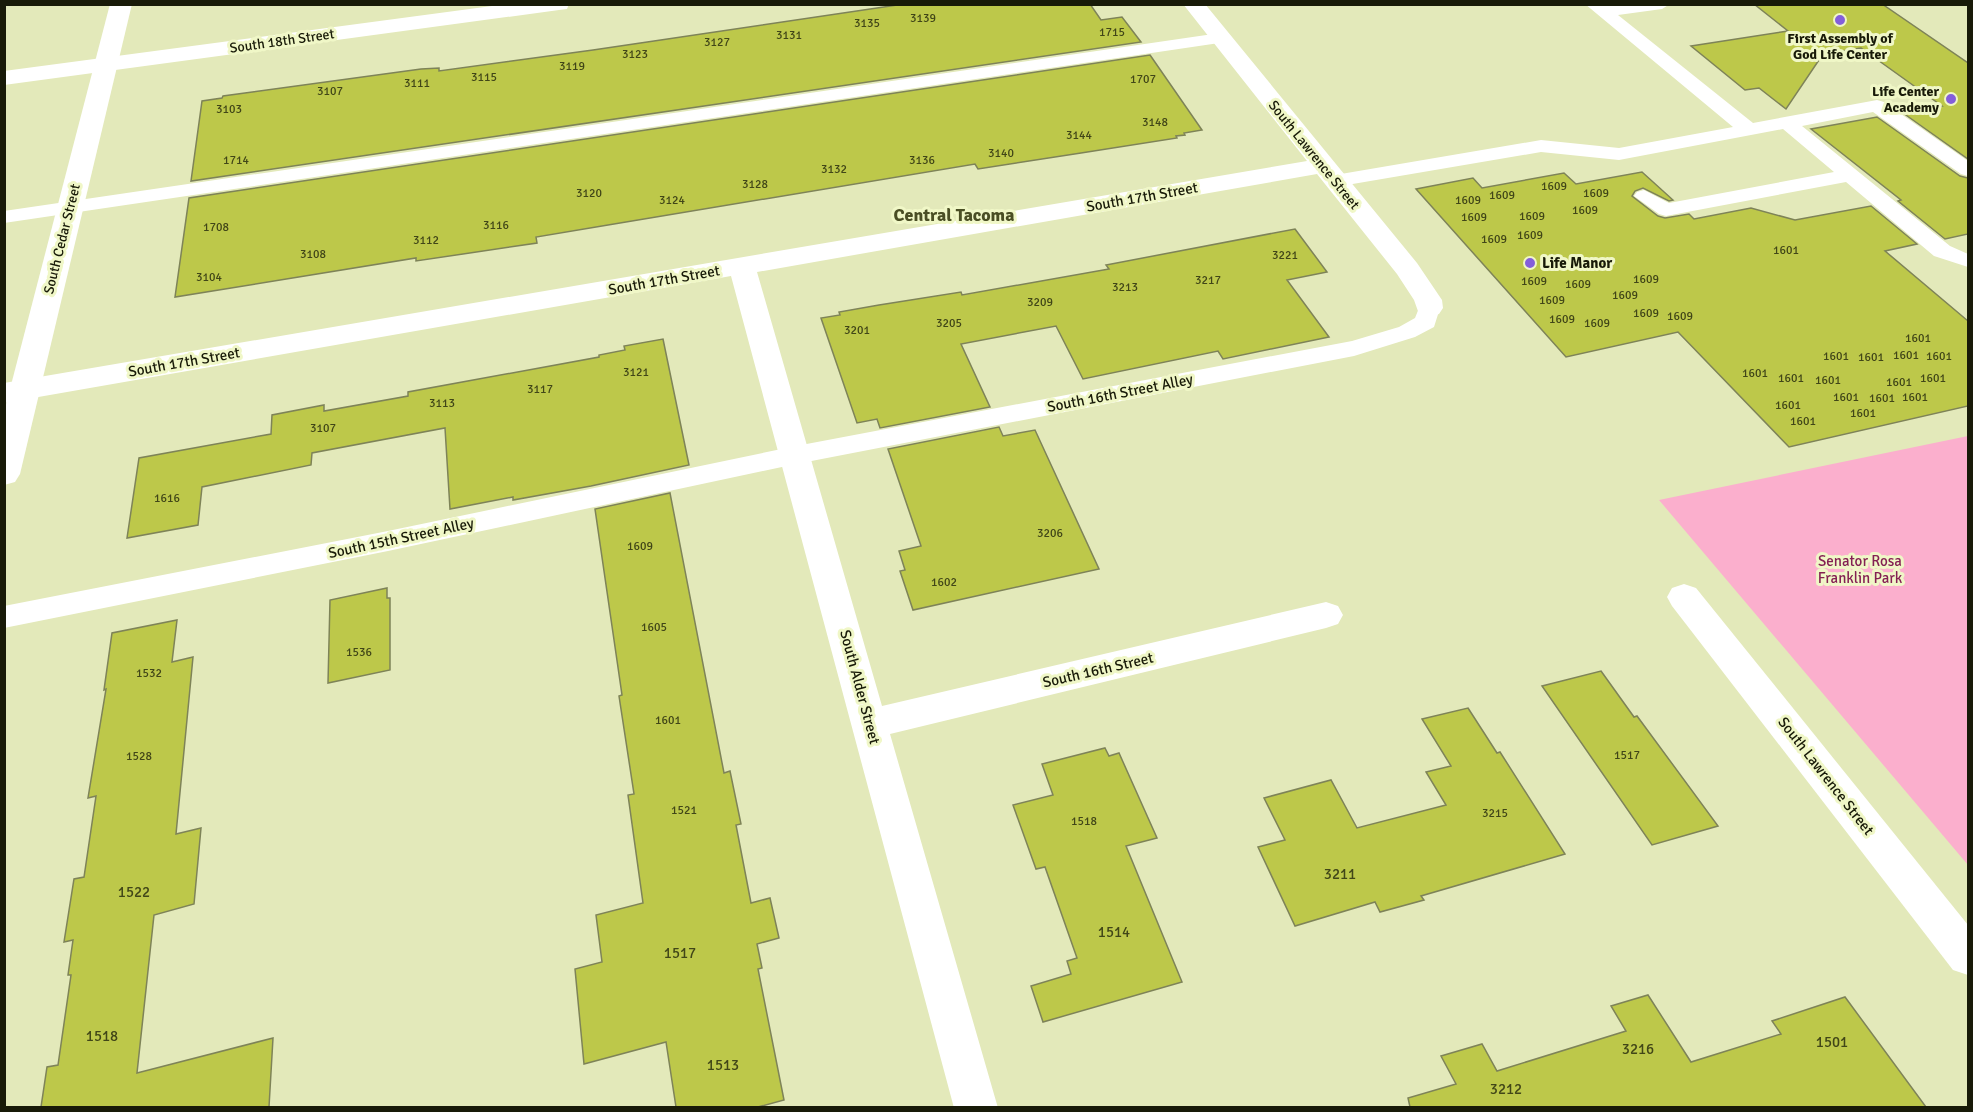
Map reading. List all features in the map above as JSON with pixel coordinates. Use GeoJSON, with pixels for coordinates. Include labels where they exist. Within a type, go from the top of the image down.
{"type":"FeatureCollection","features":[{"type":"Feature","properties":{"kind":"street","name":"South Cedar Street"},"geometry":{"type":"LineString","coordinates":[[4,474],[15,391],[70,208],[121,4]]}},
{"type":"Feature","properties":{"kind":"street","name":"South 18th Street"},"geometry":{"type":"LineString","coordinates":[[4,78],[559,4]]}},
{"type":"Feature","properties":{"kind":"street","name":"South Lawrence Street"},"geometry":{"type":"LineString","coordinates":[[1193,4],[1407,269],[1428,300],[1429,309]]}},
{"type":"Feature","properties":{"kind":"street","name":"South 17th Street"},"geometry":{"type":"LineString","coordinates":[[15,391],[742,267],[1329,174]]}},
{"type":"Feature","properties":{"kind":"street","name":"South Alder Street"},"geometry":{"type":"LineString","coordinates":[[742,267],[976,1107]]}},
{"type":"Feature","properties":{"kind":"street","name":"South Lawrence Street"},"geometry":{"type":"LineString","coordinates":[[1684,597],[1968,956]]}},
{"type":"Feature","properties":{"kind":"street","name":"South 16th Street"},"geometry":{"type":"LineString","coordinates":[[870,724],[1326,615]]}},
{"type":"Feature","properties":{"kind":"lane"},"geometry":{"type":"LineString","coordinates":[[1598,8],[1662,4]]}},
{"type":"Feature","properties":{"kind":"lane"},"geometry":{"type":"LineString","coordinates":[[1598,8],[1749,130]]}},
{"type":"Feature","properties":{"kind":"lane"},"geometry":{"type":"LineString","coordinates":[[4,218],[1220,38]]}},
{"type":"Feature","properties":{"kind":"lane"},"geometry":{"type":"LineString","coordinates":[[1329,174],[1541,146],[1619,154],[1877,106],[1968,170]]}},
{"type":"Feature","properties":{"kind":"lane"},"geometry":{"type":"LineString","coordinates":[[1787,123],[1942,251],[1968,261]]}},
{"type":"Feature","properties":{"kind":"lane"},"geometry":{"type":"LineString","coordinates":[[1619,154],[1623,175]]}},
{"type":"Feature","properties":{"kind":"lane"},"geometry":{"type":"LineString","coordinates":[[1644,196],[1666,210],[1851,175]]}},
{"type":"Feature","properties":{"kind":"lane","name":"South 16th Street Alley"},"geometry":{"type":"LineString","coordinates":[[796,455],[1382,342],[1426,322],[1429,309]]}},
{"type":"Feature","properties":{"kind":"lane","name":"South 15th Street Alley"},"geometry":{"type":"LineString","coordinates":[[4,617],[318,555],[796,455]]}},
{"type":"Feature","properties":{"kind":"green space","name":"Senator Rosa Franklin Park"},"geometry":{"type":"Polygon","coordinates":[[[1968,436],[1968,865],[1659,500],[1968,436]]]}},
{"type":"Feature","properties":{"kind":"building"},"geometry":{"type":"Polygon","coordinates":[[[904,4],[1090,4],[1101,20],[1122,17],[1141,42],[191,181],[202,101],[223,96],[421,69],[439,68],[439,71],[593,50],[904,4]]]}},
{"type":"Feature","properties":{"kind":"building"},"geometry":{"type":"Polygon","coordinates":[[[1754,4],[1882,4],[1968,63],[1968,159],[1903,113],[1942,106],[1861,48],[1823,54],[1786,109],[1759,88],[1745,90],[1691,46],[1788,31],[1754,4]]]}},
{"type":"Feature","properties":{"kind":"building"},"geometry":{"type":"Polygon","coordinates":[[[1150,55],[1202,130],[1184,133],[1185,135],[1176,136],[1177,138],[978,169],[975,164],[536,237],[537,243],[416,261],[416,258],[175,297],[189,198],[1150,55]]]}},
{"type":"Feature","properties":{"kind":"building"},"geometry":{"type":"Polygon","coordinates":[[[1877,117],[1960,176],[1968,178],[1968,234],[1945,239],[1898,201],[1901,200],[1811,129],[1877,117]]]}},
{"type":"Feature","properties":{"kind":"building"},"geometry":{"type":"Polygon","coordinates":[[[1642,172],[1673,200],[1669,201],[1643,188],[1635,191],[1632,196],[1658,216],[1665,218],[1689,214],[1694,219],[1751,208],[1795,220],[1871,206],[1917,244],[1885,251],[1968,321],[1968,406],[1789,447],[1678,332],[1566,357],[1416,189],[1473,178],[1482,188],[1564,173],[1576,184],[1642,172]]]}},
{"type":"Feature","properties":{"kind":"building"},"geometry":{"type":"Polygon","coordinates":[[[1295,229],[1327,272],[1287,280],[1329,337],[1223,359],[1218,351],[1083,379],[1056,326],[961,344],[990,407],[880,428],[877,419],[857,423],[821,318],[840,315],[839,312],[879,305],[961,292],[962,295],[1109,269],[1106,265],[1295,229]]]}},
{"type":"Feature","properties":{"kind":"building"},"geometry":{"type":"Polygon","coordinates":[[[663,339],[689,465],[591,486],[450,509],[445,428],[312,453],[311,465],[202,487],[198,525],[127,538],[139,458],[271,434],[272,415],[324,405],[324,411],[408,396],[408,392],[599,357],[599,355],[625,350],[624,346],[663,339]]]}},
{"type":"Feature","properties":{"kind":"building"},"geometry":{"type":"Polygon","coordinates":[[[999,427],[1003,436],[1035,430],[1099,569],[913,610],[900,571],[905,570],[899,551],[921,546],[888,449],[999,427]]]}},
{"type":"Feature","properties":{"kind":"building"},"geometry":{"type":"Polygon","coordinates":[[[670,493],[724,773],[730,771],[741,824],[736,825],[751,903],[770,898],[779,938],[757,944],[762,968],[758,969],[784,1100],[758,1107],[676,1107],[666,1042],[584,1064],[575,969],[602,962],[596,915],[643,903],[628,795],[634,794],[619,696],[622,695],[595,509],[670,493]]]}},
{"type":"Feature","properties":{"kind":"building"},"geometry":{"type":"Polygon","coordinates":[[[387,588],[387,598],[390,598],[390,670],[328,683],[330,600],[387,588]]]}},
{"type":"Feature","properties":{"kind":"building"},"geometry":{"type":"Polygon","coordinates":[[[177,620],[172,662],[193,657],[176,834],[201,828],[194,904],[154,915],[137,1073],[273,1038],[269,1107],[41,1107],[47,1067],[58,1065],[71,975],[68,975],[73,940],[64,942],[74,879],[84,877],[96,796],[88,798],[106,689],[104,690],[112,633],[177,620]]]}},
{"type":"Feature","properties":{"kind":"building"},"geometry":{"type":"Polygon","coordinates":[[[1601,671],[1718,826],[1652,845],[1542,686],[1601,671]]]}},
{"type":"Feature","properties":{"kind":"building"},"geometry":{"type":"Polygon","coordinates":[[[1468,708],[1497,753],[1500,752],[1565,854],[1421,896],[1424,900],[1380,912],[1375,902],[1295,926],[1258,847],[1285,840],[1264,798],[1331,780],[1357,828],[1446,805],[1426,772],[1451,766],[1422,719],[1468,708]]]}},
{"type":"Feature","properties":{"kind":"building"},"geometry":{"type":"Polygon","coordinates":[[[1105,748],[1109,756],[1119,753],[1157,838],[1126,846],[1182,982],[1043,1022],[1031,986],[1071,974],[1067,961],[1077,958],[1045,867],[1036,869],[1013,805],[1053,795],[1042,764],[1105,748]]]}},
{"type":"Feature","properties":{"kind":"building"},"geometry":{"type":"Polygon","coordinates":[[[1648,995],[1691,1062],[1781,1034],[1772,1021],[1845,997],[1926,1107],[1410,1107],[1408,1098],[1456,1084],[1441,1056],[1482,1044],[1497,1071],[1626,1031],[1611,1006],[1648,995]]]}},
{"type":"Feature","properties":{"kind":"place","name":"First Assembly of God Life Center"},"geometry":{"type":"Point","coordinates":[1840,20]}},
{"type":"Feature","properties":{"kind":"place","name":"Life Center Academy"},"geometry":{"type":"Point","coordinates":[1951,99]}},
{"type":"Feature","properties":{"kind":"place","name":"Life Manor"},"geometry":{"type":"Point","coordinates":[1530,263]}},
{"type":"Feature","properties":{"kind":"district","name":"Central Tacoma"},"geometry":{"type":"Point","coordinates":[954,215]}}]}
